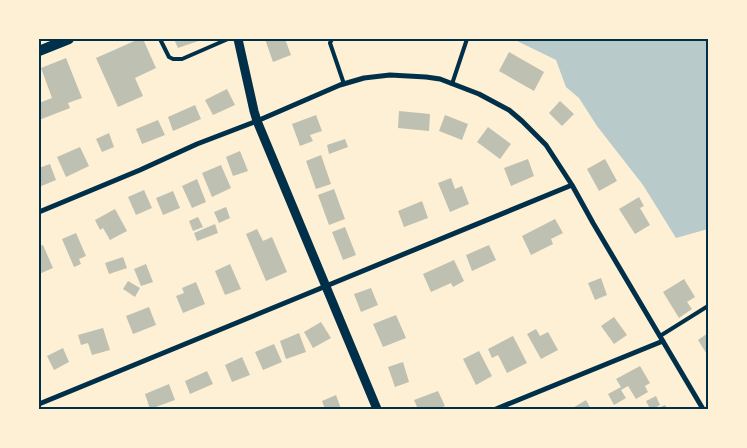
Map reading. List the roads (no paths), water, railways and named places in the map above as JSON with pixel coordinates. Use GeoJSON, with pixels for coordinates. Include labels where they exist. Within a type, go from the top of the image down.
{"type":"FeatureCollection","features":[{"type":"Feature","properties":{"kind":"main road"},"geometry":{"type":"LineString","coordinates":[[39,51],[50,42],[69,39]]}},
{"type":"Feature","properties":{"kind":"street"},"geometry":{"type":"LineString","coordinates":[[238,39],[257,121],[377,409]]}},
{"type":"Feature","properties":{"kind":"street"},"geometry":{"type":"LineString","coordinates":[[39,212],[197,144],[344,84],[364,78],[390,75],[440,79],[479,94],[509,110],[546,145],[572,185],[593,224],[703,409]]}},
{"type":"Feature","properties":{"kind":"street"},"geometry":{"type":"LineString","coordinates":[[39,404],[572,185]]}},
{"type":"Feature","properties":{"kind":"street"},"geometry":{"type":"LineString","coordinates":[[496,409],[661,338]]}},
{"type":"Feature","properties":{"kind":"lane"},"geometry":{"type":"LineString","coordinates":[[160,39],[169,57],[173,59],[182,59],[228,39]]}},
{"type":"Feature","properties":{"kind":"lane"},"geometry":{"type":"LineString","coordinates":[[332,39],[330,44],[344,84]]}},
{"type":"Feature","properties":{"kind":"lane"},"geometry":{"type":"LineString","coordinates":[[452,84],[467,39]]}},
{"type":"Feature","properties":{"kind":"lane"},"geometry":{"type":"LineString","coordinates":[[661,338],[708,306]]}}]}
